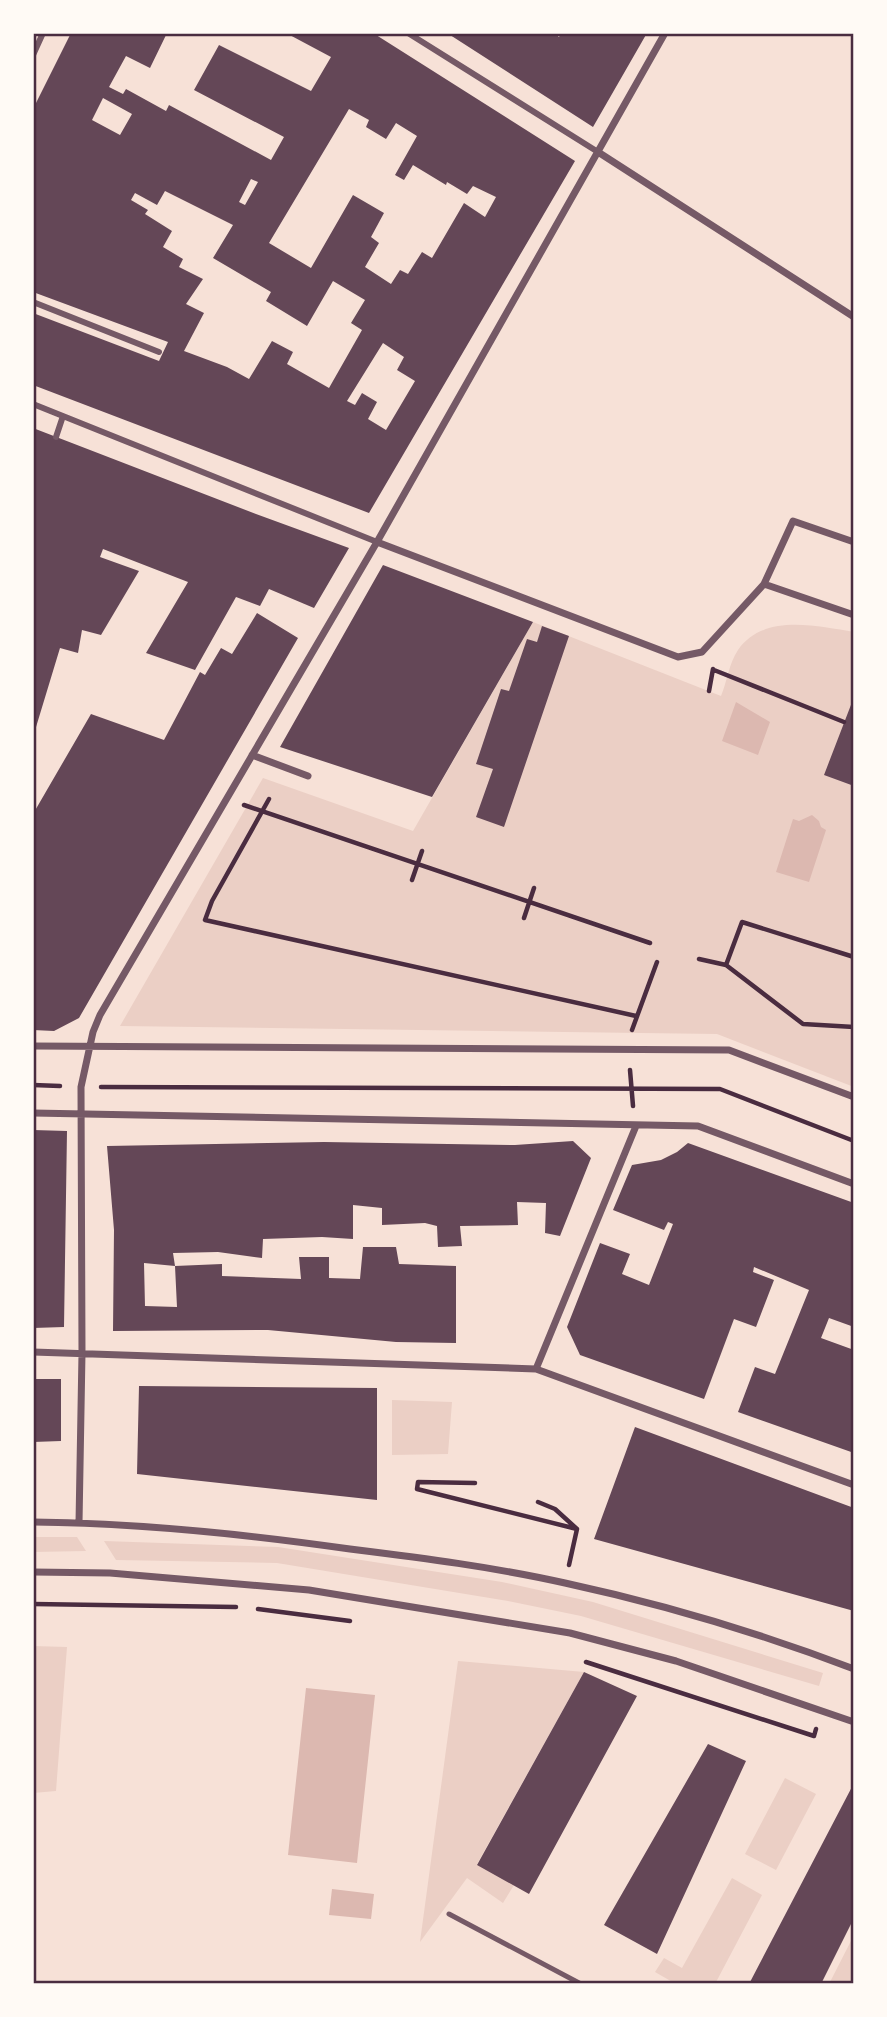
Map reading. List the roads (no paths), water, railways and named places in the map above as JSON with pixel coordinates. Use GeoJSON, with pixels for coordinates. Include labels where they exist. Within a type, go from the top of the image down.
{"type":"FeatureCollection","features":[{"type":"Feature","properties":{"kind":"street"},"geometry":{"type":"LineString","coordinates":[[33,55],[43,33]]}},
{"type":"Feature","properties":{"kind":"street"},"geometry":{"type":"LineString","coordinates":[[408,33],[854,317]]}},
{"type":"Feature","properties":{"kind":"street"},"geometry":{"type":"LineString","coordinates":[[79,1523],[82,1353],[81,1087],[100,1015],[377,542],[665,33]]}},
{"type":"Feature","properties":{"kind":"street"},"geometry":{"type":"LineString","coordinates":[[33,302],[159,352]]}},
{"type":"Feature","properties":{"kind":"street"},"geometry":{"type":"LineString","coordinates":[[33,404],[377,542],[678,657],[702,652],[764,584],[793,521],[854,542]]}},
{"type":"Feature","properties":{"kind":"street"},"geometry":{"type":"LineString","coordinates":[[56,437],[63,416]]}},
{"type":"Feature","properties":{"kind":"street"},"geometry":{"type":"LineString","coordinates":[[764,584],[854,615]]}},
{"type":"Feature","properties":{"kind":"street"},"geometry":{"type":"LineString","coordinates":[[252,755],[308,776]]}},
{"type":"Feature","properties":{"kind":"street"},"geometry":{"type":"LineString","coordinates":[[33,1046],[729,1050],[854,1097]]}},
{"type":"Feature","properties":{"kind":"street"},"geometry":{"type":"LineString","coordinates":[[33,1113],[698,1126],[854,1184]]}},
{"type":"Feature","properties":{"kind":"street"},"geometry":{"type":"LineString","coordinates":[[536,1370],[636,1126]]}},
{"type":"Feature","properties":{"kind":"street"},"geometry":{"type":"LineString","coordinates":[[33,1352],[536,1370],[854,1485]]}},
{"type":"Feature","properties":{"kind":"street"},"geometry":{"type":"LineString","coordinates":[[33,1522],[272,1538],[462,1564],[564,1583],[706,1619],[854,1669]]}},
{"type":"Feature","properties":{"kind":"street"},"geometry":{"type":"LineString","coordinates":[[33,1572],[110,1573],[309,1590],[570,1633],[676,1661],[854,1721]]}},
{"type":"Feature","properties":{"kind":"lane"},"geometry":{"type":"LineString","coordinates":[[449,1914],[581,1984]]}}]}
